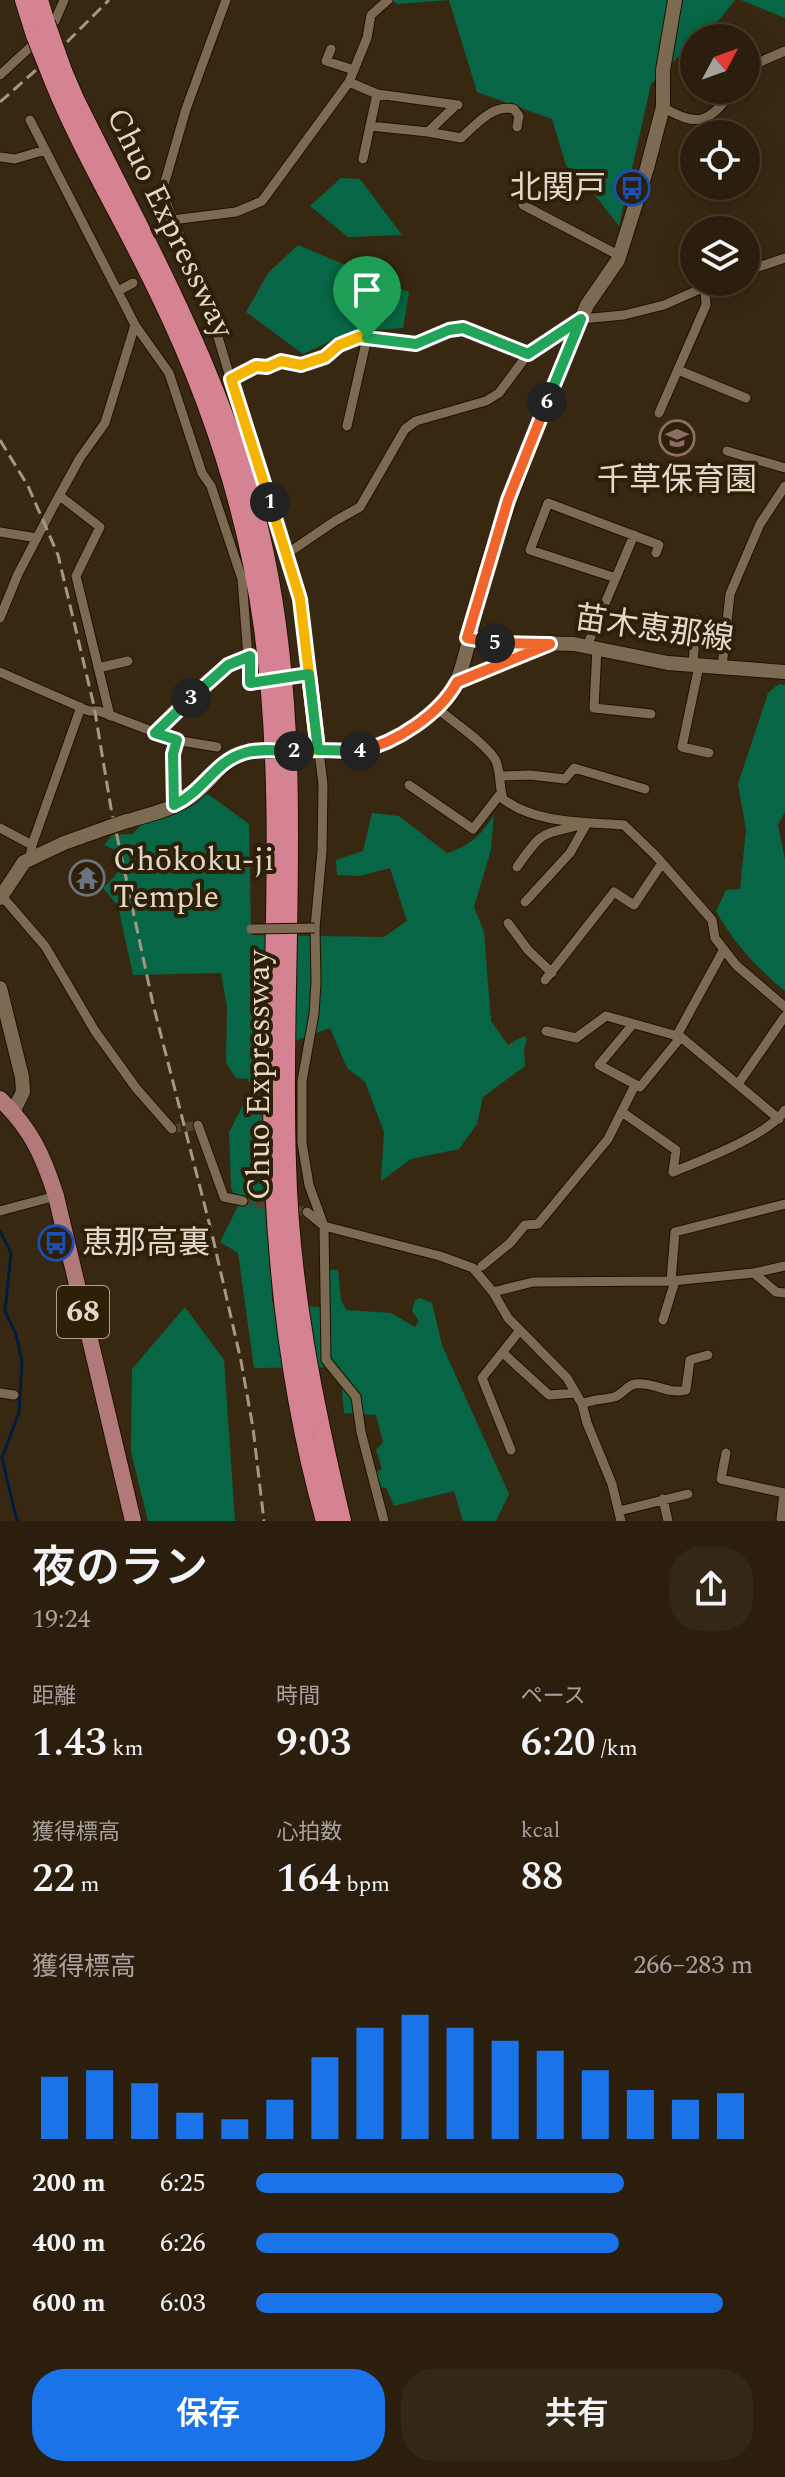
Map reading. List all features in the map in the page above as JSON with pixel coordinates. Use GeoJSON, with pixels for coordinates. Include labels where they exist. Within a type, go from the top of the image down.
{"type":"FeatureCollection","features":[{"type":"Feature","properties":{"kind":"highway","name":"Chuo Expressway"},"geometry":{"type":"LineString","coordinates":[[24,0],[41,29],[77,135],[158,290],[201,388],[235,489],[253,571],[271,696],[275,771],[272,1095],[276,1213],[286,1319],[299,1404],[325,1521]]}},
{"type":"Feature","properties":{"kind":"highway","name":"Chuo Expressway"},"geometry":{"type":"LineString","coordinates":[[39,0],[41,29]]}},
{"type":"Feature","properties":{"kind":"highway","name":"Chuo Expressway"},"geometry":{"type":"LineString","coordinates":[[58,75],[82,113],[193,334],[231,430],[265,554],[277,623],[289,769],[288,1197],[299,1303],[316,1413],[342,1521]]}},
{"type":"Feature","properties":{"kind":"highway"},"geometry":{"type":"LineString","coordinates":[[316,1413],[355,1521]]}},
{"type":"Feature","properties":{"kind":"main road"},"geometry":{"type":"LineString","coordinates":[[1,896],[31,852],[174,805],[195,794],[228,761],[244,753],[363,751],[415,725],[438,709],[457,682],[508,500],[587,305],[620,256],[663,107],[663,70],[670,1]]}},
{"type":"Feature","properties":{"kind":"main road","name":"苗木恵那線"},"geometry":{"type":"LineString","coordinates":[[467,638],[486,642],[592,647],[629,657],[696,666],[785,672]]}},
{"type":"Feature","properties":{"kind":"main road"},"geometry":{"type":"LineString","coordinates":[[0,988],[22,1077],[23,1092],[13,1112]]}},
{"type":"Feature","properties":{"kind":"main road","name":"68"},"geometry":{"type":"LineString","coordinates":[[0,1099],[43,1155],[56,1196],[133,1521]]}},
{"type":"Feature","properties":{"kind":"street"},"geometry":{"type":"LineString","coordinates":[[0,75],[31,48],[55,21],[64,0]]}},
{"type":"Feature","properties":{"kind":"street"},"geometry":{"type":"LineString","coordinates":[[226,0],[186,109],[162,192],[168,224],[210,310],[300,599],[315,750],[323,784],[314,1014],[302,1081],[300,1118],[309,1185],[324,1226],[326,1360],[356,1397],[361,1432],[384,1521]]}},
{"type":"Feature","properties":{"kind":"street"},"geometry":{"type":"LineString","coordinates":[[168,224],[236,212],[262,201],[349,82],[367,38],[371,15],[388,0]]}},
{"type":"Feature","properties":{"kind":"street"},"geometry":{"type":"LineString","coordinates":[[331,49],[326,61],[354,70]]}},
{"type":"Feature","properties":{"kind":"street"},"geometry":{"type":"LineString","coordinates":[[760,63],[785,51]]}},
{"type":"Feature","properties":{"kind":"street"},"geometry":{"type":"LineString","coordinates":[[349,82],[377,94],[459,105],[428,132]]}},
{"type":"Feature","properties":{"kind":"street"},"geometry":{"type":"LineString","coordinates":[[363,159],[377,94]]}},
{"type":"Feature","properties":{"kind":"street"},"geometry":{"type":"LineString","coordinates":[[663,107],[684,120],[696,120],[711,115],[721,104]]}},
{"type":"Feature","properties":{"kind":"street"},"geometry":{"type":"LineString","coordinates":[[370,126],[461,138],[491,112],[503,107],[514,109],[519,116],[517,127]]}},
{"type":"Feature","properties":{"kind":"street"},"geometry":{"type":"LineString","coordinates":[[30,120],[120,290],[135,325],[169,373],[242,579],[250,683],[306,675]]}},
{"type":"Feature","properties":{"kind":"street"},"geometry":{"type":"LineString","coordinates":[[0,157],[15,159],[45,150]]}},
{"type":"Feature","properties":{"kind":"street"},"geometry":{"type":"LineString","coordinates":[[523,205],[620,256]]}},
{"type":"Feature","properties":{"kind":"street"},"geometry":{"type":"LineString","coordinates":[[760,266],[785,258]]}},
{"type":"Feature","properties":{"kind":"street"},"geometry":{"type":"LineString","coordinates":[[120,290],[133,283]]}},
{"type":"Feature","properties":{"kind":"street"},"geometry":{"type":"LineString","coordinates":[[288,553],[360,507],[405,429],[416,421],[486,401],[499,393],[528,354],[581,319],[624,315],[664,305],[684,296]]}},
{"type":"Feature","properties":{"kind":"street"},"geometry":{"type":"LineString","coordinates":[[659,413],[706,305],[706,296]]}},
{"type":"Feature","properties":{"kind":"street"},"geometry":{"type":"LineString","coordinates":[[0,618],[37,538],[80,458],[105,423],[135,325]]}},
{"type":"Feature","properties":{"kind":"street"},"geometry":{"type":"LineString","coordinates":[[231,379],[256,366],[267,367],[281,361],[301,365],[325,357],[339,345],[359,337],[416,344],[449,330],[463,328],[528,354]]}},
{"type":"Feature","properties":{"kind":"street"},"geometry":{"type":"LineString","coordinates":[[347,426],[367,338]]}},
{"type":"Feature","properties":{"kind":"street"},"geometry":{"type":"LineString","coordinates":[[678,370],[746,398]]}},
{"type":"Feature","properties":{"kind":"street"},"geometry":{"type":"LineString","coordinates":[[727,451],[785,468]]}},
{"type":"Feature","properties":{"kind":"street"},"geometry":{"type":"LineString","coordinates":[[722,667],[730,594],[760,524],[785,488]]}},
{"type":"Feature","properties":{"kind":"street"},"geometry":{"type":"LineString","coordinates":[[60,496],[100,527],[76,576],[110,716]]}},
{"type":"Feature","properties":{"kind":"street"},"geometry":{"type":"LineString","coordinates":[[616,578],[530,550],[548,503],[659,545],[656,553]]}},
{"type":"Feature","properties":{"kind":"street"},"geometry":{"type":"LineString","coordinates":[[0,532],[37,538]]}},
{"type":"Feature","properties":{"kind":"street"},"geometry":{"type":"LineString","coordinates":[[634,535],[592,647],[594,708],[651,714]]}},
{"type":"Feature","properties":{"kind":"street"},"geometry":{"type":"LineString","coordinates":[[696,619],[696,666],[682,747],[709,753]]}},
{"type":"Feature","properties":{"kind":"street"},"geometry":{"type":"LineString","coordinates":[[457,682],[550,644]]}},
{"type":"Feature","properties":{"kind":"street"},"geometry":{"type":"LineString","coordinates":[[155,733],[228,665],[250,656]]}},
{"type":"Feature","properties":{"kind":"street"},"geometry":{"type":"LineString","coordinates":[[98,668],[128,661]]}},
{"type":"Feature","properties":{"kind":"street"},"geometry":{"type":"LineString","coordinates":[[0,672],[81,707],[155,733],[217,747]]}},
{"type":"Feature","properties":{"kind":"street"},"geometry":{"type":"LineString","coordinates":[[0,828],[31,852],[81,707]]}},
{"type":"Feature","properties":{"kind":"street"},"geometry":{"type":"LineString","coordinates":[[438,709],[495,758],[503,799],[516,809],[532,815],[624,825],[712,920],[715,938],[723,951],[785,1007]]}},
{"type":"Feature","properties":{"kind":"street"},"geometry":{"type":"LineString","coordinates":[[174,805],[173,754],[177,740]]}},
{"type":"Feature","properties":{"kind":"street"},"geometry":{"type":"LineString","coordinates":[[500,776],[565,779],[574,768],[645,789]]}},
{"type":"Feature","properties":{"kind":"street"},"geometry":{"type":"LineString","coordinates":[[409,785],[473,829],[501,793]]}},
{"type":"Feature","properties":{"kind":"street"},"geometry":{"type":"LineString","coordinates":[[517,867],[536,840],[548,831],[587,823]]}},
{"type":"Feature","properties":{"kind":"street"},"geometry":{"type":"LineString","coordinates":[[525,902],[570,853],[587,823]]}},
{"type":"Feature","properties":{"kind":"street"},"geometry":{"type":"LineString","coordinates":[[508,923],[549,976],[614,892],[634,905],[662,863]]}},
{"type":"Feature","properties":{"kind":"street"},"geometry":{"type":"LineString","coordinates":[[1,896],[45,946],[95,1031],[143,1097],[172,1129]]}},
{"type":"Feature","properties":{"kind":"street"},"geometry":{"type":"LineString","coordinates":[[251,929],[315,928]]}},
{"type":"Feature","properties":{"kind":"street"},"geometry":{"type":"LineString","coordinates":[[633,1024],[599,1065],[640,1087],[679,1037],[723,951]]}},
{"type":"Feature","properties":{"kind":"street"},"geometry":{"type":"LineString","coordinates":[[546,1031],[576,1038],[606,1016],[679,1037],[782,1114],[724,1151],[673,1172],[676,1150],[622,1112]]}},
{"type":"Feature","properties":{"kind":"street"},"geometry":{"type":"LineString","coordinates":[[738,1084],[785,1016]]}},
{"type":"Feature","properties":{"kind":"street"},"geometry":{"type":"LineString","coordinates":[[482,1266],[510,1243],[525,1225],[538,1224],[608,1139],[635,1085]]}},
{"type":"Feature","properties":{"kind":"street"},"geometry":{"type":"LineString","coordinates":[[198,1125],[224,1197],[243,1201]]}},
{"type":"Feature","properties":{"kind":"street"},"geometry":{"type":"LineString","coordinates":[[4,1210],[56,1196]]}},
{"type":"Feature","properties":{"kind":"street"},"geometry":{"type":"LineString","coordinates":[[663,1320],[673,1281],[675,1232],[785,1204]]}},
{"type":"Feature","properties":{"kind":"street"},"geometry":{"type":"LineString","coordinates":[[307,1212],[324,1226],[440,1256],[473,1268],[493,1292],[508,1318],[567,1378],[576,1393],[620,1516],[663,1499],[688,1494]]}},
{"type":"Feature","properties":{"kind":"street"},"geometry":{"type":"LineString","coordinates":[[493,1292],[533,1282],[673,1281],[754,1273],[785,1266]]}},
{"type":"Feature","properties":{"kind":"street"},"geometry":{"type":"LineString","coordinates":[[754,1273],[776,1292],[785,1293]]}},
{"type":"Feature","properties":{"kind":"street"},"geometry":{"type":"LineString","coordinates":[[511,1450],[482,1378],[520,1330]]}},
{"type":"Feature","properties":{"kind":"street"},"geometry":{"type":"LineString","coordinates":[[503,1353],[549,1395],[576,1393]]}},
{"type":"Feature","properties":{"kind":"street"},"geometry":{"type":"LineString","coordinates":[[582,1404],[595,1398],[615,1397],[632,1384],[677,1393],[686,1390],[690,1360],[708,1355]]}},
{"type":"Feature","properties":{"kind":"street"},"geometry":{"type":"LineString","coordinates":[[0,1393],[14,1395]]}},
{"type":"Feature","properties":{"kind":"street"},"geometry":{"type":"LineString","coordinates":[[726,1453],[721,1479],[784,1493],[781,1520]]}},
{"type":"Feature","properties":{"kind":"street"},"geometry":{"type":"LineString","coordinates":[[663,1499],[668,1521]]}},
{"type":"Feature","properties":{"kind":"green space"},"geometry":{"type":"Polygon","coordinates":[[[390,0],[449,0],[398,4],[390,0]]]}},
{"type":"Feature","properties":{"kind":"green space"},"geometry":{"type":"Polygon","coordinates":[[[449,0],[735,0],[713,24],[680,24],[680,55],[651,84],[619,226],[566,165],[552,119],[477,92],[449,0]]]}},
{"type":"Feature","properties":{"kind":"green space"},"geometry":{"type":"Polygon","coordinates":[[[741,0],[785,0],[785,18],[741,0]]]}},
{"type":"Feature","properties":{"kind":"green space"},"geometry":{"type":"Polygon","coordinates":[[[341,178],[360,179],[402,235],[348,237],[310,206],[341,178]]]}},
{"type":"Feature","properties":{"kind":"green space"},"geometry":{"type":"Polygon","coordinates":[[[298,245],[409,292],[403,328],[350,332],[303,354],[246,312],[268,273],[298,245]]]}},
{"type":"Feature","properties":{"kind":"green space"},"geometry":{"type":"Polygon","coordinates":[[[779,684],[785,685],[785,812],[778,825],[785,860],[785,991],[747,954],[716,911],[726,890],[740,889],[746,830],[738,784],[768,693],[779,684]]]}},
{"type":"Feature","properties":{"kind":"green space"},"geometry":{"type":"Polygon","coordinates":[[[208,794],[249,824],[251,935],[384,937],[407,921],[390,868],[360,876],[337,875],[336,860],[363,851],[372,813],[399,816],[447,853],[475,838],[494,814],[491,850],[474,907],[484,932],[491,1021],[508,1045],[524,1036],[527,1039],[525,1066],[483,1097],[477,1124],[459,1149],[411,1159],[381,1181],[384,1132],[365,1082],[347,1068],[330,1028],[265,1052],[272,1302],[327,1308],[328,1270],[338,1270],[341,1300],[346,1310],[391,1313],[415,1327],[419,1321],[412,1311],[415,1300],[421,1298],[432,1303],[442,1345],[509,1494],[496,1521],[463,1521],[454,1491],[394,1506],[386,1488],[378,1487],[375,1473],[382,1469],[376,1450],[383,1442],[376,1415],[344,1413],[340,1367],[254,1368],[238,1253],[220,1242],[238,1206],[231,1187],[229,1132],[251,1090],[248,1079],[236,1078],[226,1063],[227,1007],[221,973],[133,975],[118,906],[103,888],[120,868],[118,851],[104,845],[112,835],[133,834],[146,819],[208,794]]]}},
{"type":"Feature","properties":{"kind":"green space"},"geometry":{"type":"Polygon","coordinates":[[[185,1307],[224,1360],[235,1521],[148,1521],[131,1452],[132,1369],[185,1307]]]}},
{"type":"Feature","properties":{"kind":"waterway"},"geometry":{"type":"LineString","coordinates":[[0,1231],[11,1253],[5,1311],[16,1334],[22,1362],[19,1412],[2,1458],[17,1521]]}},
{"type":"Feature","properties":{"kind":"tunnel"},"geometry":{"type":"LineString","coordinates":[[172,1129],[198,1125]]}},
{"type":"Feature","properties":{"kind":"tunnel"},"geometry":{"type":"LineString","coordinates":[[243,1201],[307,1212]]}},
{"type":"Feature","properties":{"kind":"railway"},"geometry":{"type":"LineString","coordinates":[[0,102],[109,0]]}},
{"type":"Feature","properties":{"kind":"railway"},"geometry":{"type":"LineString","coordinates":[[0,440],[28,486],[58,555],[94,706],[111,808],[153,1004],[241,1361],[264,1521]]}},
{"type":"Feature","properties":{"kind":"place","name":"北関戸"},"geometry":{"type":"Point","coordinates":[632,188]}},
{"type":"Feature","properties":{"kind":"place","name":"千草保育園"},"geometry":{"type":"Point","coordinates":[677,438]}},
{"type":"Feature","properties":{"kind":"place","name":"Chōkoku-ji Temple"},"geometry":{"type":"Point","coordinates":[87,878]}},
{"type":"Feature","properties":{"kind":"place","name":"恵那高裏"},"geometry":{"type":"Point","coordinates":[56,1243]}},
{"type":"Feature","properties":{"kind":"route"},"geometry":{"type":"LineString","coordinates":[[367,338],[359,337],[339,345],[325,357],[301,365],[281,361],[267,367],[256,366],[231,379],[300,599],[314,710],[318,750],[244,753],[219,767],[190,798],[174,805],[173,754],[177,740],[155,733],[228,665],[250,656],[250,683],[309,674],[318,750],[350,752],[376,747],[427,718],[450,696],[457,682],[550,644],[486,642],[467,638],[508,500],[581,319],[528,354],[463,328],[449,330],[416,344],[367,338]]}}]}
